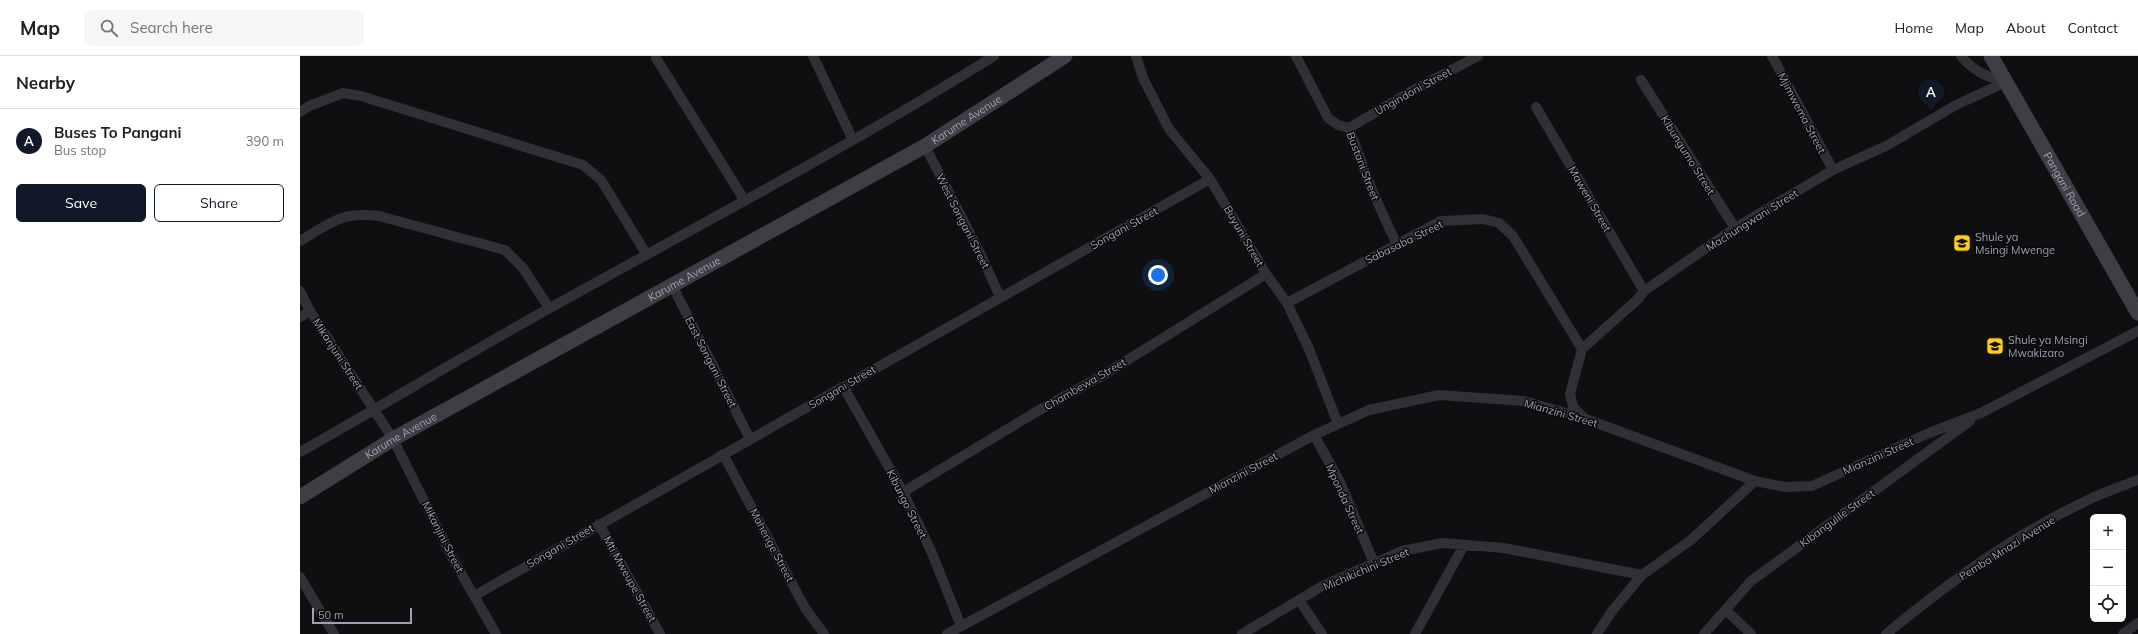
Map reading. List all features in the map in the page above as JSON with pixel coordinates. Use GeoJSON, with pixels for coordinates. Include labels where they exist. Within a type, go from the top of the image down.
{"type":"FeatureCollection","features":[{"type":"Feature","properties":{"kind":"main road","name":"Karume Avenue"},"geometry":{"type":"LineString","coordinates":[[300,497],[390,434],[672,285],[925,146],[1065,56]]}},
{"type":"Feature","properties":{"kind":"main road","name":"Pangani Road"},"geometry":{"type":"LineString","coordinates":[[1991,56],[2138,313]]}},
{"type":"Feature","properties":{"kind":"street"},"geometry":{"type":"LineString","coordinates":[[646,56],[658,57],[744,201]]}},
{"type":"Feature","properties":{"kind":"street"},"geometry":{"type":"LineString","coordinates":[[813,56],[853,140]]}},
{"type":"Feature","properties":{"kind":"street"},"geometry":{"type":"LineString","coordinates":[[300,452],[376,414],[549,308],[853,140],[928,97],[994,56]]}},
{"type":"Feature","properties":{"kind":"street","name":"Buyuni Street"},"geometry":{"type":"LineString","coordinates":[[1136,56],[1143,78],[1169,129],[1210,179],[1266,274],[1287,303],[1309,349],[1338,424]]}},
{"type":"Feature","properties":{"kind":"street","name":"Bustani Street"},"geometry":{"type":"LineString","coordinates":[[1296,56],[1328,118],[1338,125],[1348,128],[1370,188],[1397,245]]}},
{"type":"Feature","properties":{"kind":"street","name":"Ungindoni Street"},"geometry":{"type":"LineString","coordinates":[[1348,128],[1410,92],[1478,56]]}},
{"type":"Feature","properties":{"kind":"street","name":"Mjimwema Street"},"geometry":{"type":"LineString","coordinates":[[1772,56],[1833,170]]}},
{"type":"Feature","properties":{"kind":"street"},"geometry":{"type":"LineString","coordinates":[[1961,56],[1966,63],[1981,75],[2006,82]]}},
{"type":"Feature","properties":{"kind":"street","name":"Kibungumo Street"},"geometry":{"type":"LineString","coordinates":[[1641,80],[1735,228]]}},
{"type":"Feature","properties":{"kind":"street","name":"Machungwani Street"},"geometry":{"type":"LineString","coordinates":[[1582,349],[1638,299],[1644,291],[1735,228],[1833,170],[1888,145],[1956,105],[2006,82]]}},
{"type":"Feature","properties":{"kind":"street"},"geometry":{"type":"LineString","coordinates":[[300,112],[309,106],[343,93],[361,96],[583,165],[601,180],[647,255]]}},
{"type":"Feature","properties":{"kind":"street","name":"Maweni Street"},"geometry":{"type":"LineString","coordinates":[[1536,107],[1644,291]]}},
{"type":"Feature","properties":{"kind":"street","name":"West Songani Street"},"geometry":{"type":"LineString","coordinates":[[925,146],[979,251],[1000,297]]}},
{"type":"Feature","properties":{"kind":"street","name":"Songani Street"},"geometry":{"type":"LineString","coordinates":[[474,596],[1210,179]]}},
{"type":"Feature","properties":{"kind":"street"},"geometry":{"type":"LineString","coordinates":[[300,241],[342,216],[359,214],[386,218],[504,250],[523,268],[549,308]]}},
{"type":"Feature","properties":{"kind":"street","name":"Sabasaba Street"},"geometry":{"type":"LineString","coordinates":[[1287,303],[1441,221],[1483,219],[1499,223],[1513,236],[1582,349]]}},
{"type":"Feature","properties":{"kind":"street","name":"Chambewa Street"},"geometry":{"type":"LineString","coordinates":[[903,492],[1036,412],[1105,374],[1266,274]]}},
{"type":"Feature","properties":{"kind":"street","name":"East Songani Street"},"geometry":{"type":"LineString","coordinates":[[672,285],[750,439]]}},
{"type":"Feature","properties":{"kind":"street","name":"Mikanjuni Street"},"geometry":{"type":"LineString","coordinates":[[300,291],[310,311],[390,434]]}},
{"type":"Feature","properties":{"kind":"street"},"geometry":{"type":"LineString","coordinates":[[300,317],[310,311]]}},
{"type":"Feature","properties":{"kind":"street","name":"Mianzini Street"},"geometry":{"type":"LineString","coordinates":[[947,634],[1314,435],[1369,410],[1439,395],[1524,401],[1583,418],[1755,481],[1785,487],[1812,486],[1929,433],[1981,413],[2138,331]]}},
{"type":"Feature","properties":{"kind":"street"},"geometry":{"type":"LineString","coordinates":[[1582,349],[1570,394],[1573,408],[1583,418]]}},
{"type":"Feature","properties":{"kind":"street","name":"Kibungo Street"},"geometry":{"type":"LineString","coordinates":[[843,386],[903,492],[932,553],[961,626]]}},
{"type":"Feature","properties":{"kind":"street","name":"Kibangulile Street"},"geometry":{"type":"LineString","coordinates":[[1704,634],[1751,582],[1981,413]]}},
{"type":"Feature","properties":{"kind":"street","name":"Mikanjini Street"},"geometry":{"type":"LineString","coordinates":[[390,434],[454,561],[496,634]]}},
{"type":"Feature","properties":{"kind":"street","name":"Mponda Street"},"geometry":{"type":"LineString","coordinates":[[1314,435],[1340,482],[1374,563]]}},
{"type":"Feature","properties":{"kind":"street","name":"Mahenge Street"},"geometry":{"type":"LineString","coordinates":[[723,454],[805,608],[824,634]]}},
{"type":"Feature","properties":{"kind":"street","name":"Pemba Mnazi Avenue"},"geometry":{"type":"LineString","coordinates":[[1886,634],[1938,592],[2028,532],[2085,501],[2138,480]]}},
{"type":"Feature","properties":{"kind":"street"},"geometry":{"type":"LineString","coordinates":[[1597,634],[1612,611],[1642,575],[1691,540],[1755,481]]}},
{"type":"Feature","properties":{"kind":"street","name":"Mti Mweupe Street"},"geometry":{"type":"LineString","coordinates":[[599,524],[660,634]]}},
{"type":"Feature","properties":{"kind":"street","name":"Michikichini Street"},"geometry":{"type":"LineString","coordinates":[[1242,634],[1324,585],[1402,551],[1435,544],[1504,548],[1642,575]]}},
{"type":"Feature","properties":{"kind":"street"},"geometry":{"type":"LineString","coordinates":[[1415,634],[1464,545]]}},
{"type":"Feature","properties":{"kind":"street"},"geometry":{"type":"LineString","coordinates":[[300,577],[334,634]]}},
{"type":"Feature","properties":{"kind":"street"},"geometry":{"type":"LineString","coordinates":[[1299,600],[1322,634]]}},
{"type":"Feature","properties":{"kind":"street"},"geometry":{"type":"LineString","coordinates":[[1726,610],[1751,634]]}},
{"type":"Feature","properties":{"kind":"street"},"geometry":{"type":"LineString","coordinates":[[2123,634],[2138,623]]}},
{"type":"Feature","properties":{"kind":"place","name":"Buses To Pangani"},"geometry":{"type":"Point","coordinates":[1931,112]}},
{"type":"Feature","properties":{"kind":"place","name":"Shule ya Msingi Mwenge"},"geometry":{"type":"Point","coordinates":[1962,243]}},
{"type":"Feature","properties":{"kind":"place","name":"Shule ya Msingi Mwakizaro"},"geometry":{"type":"Point","coordinates":[1995,346]}}]}
